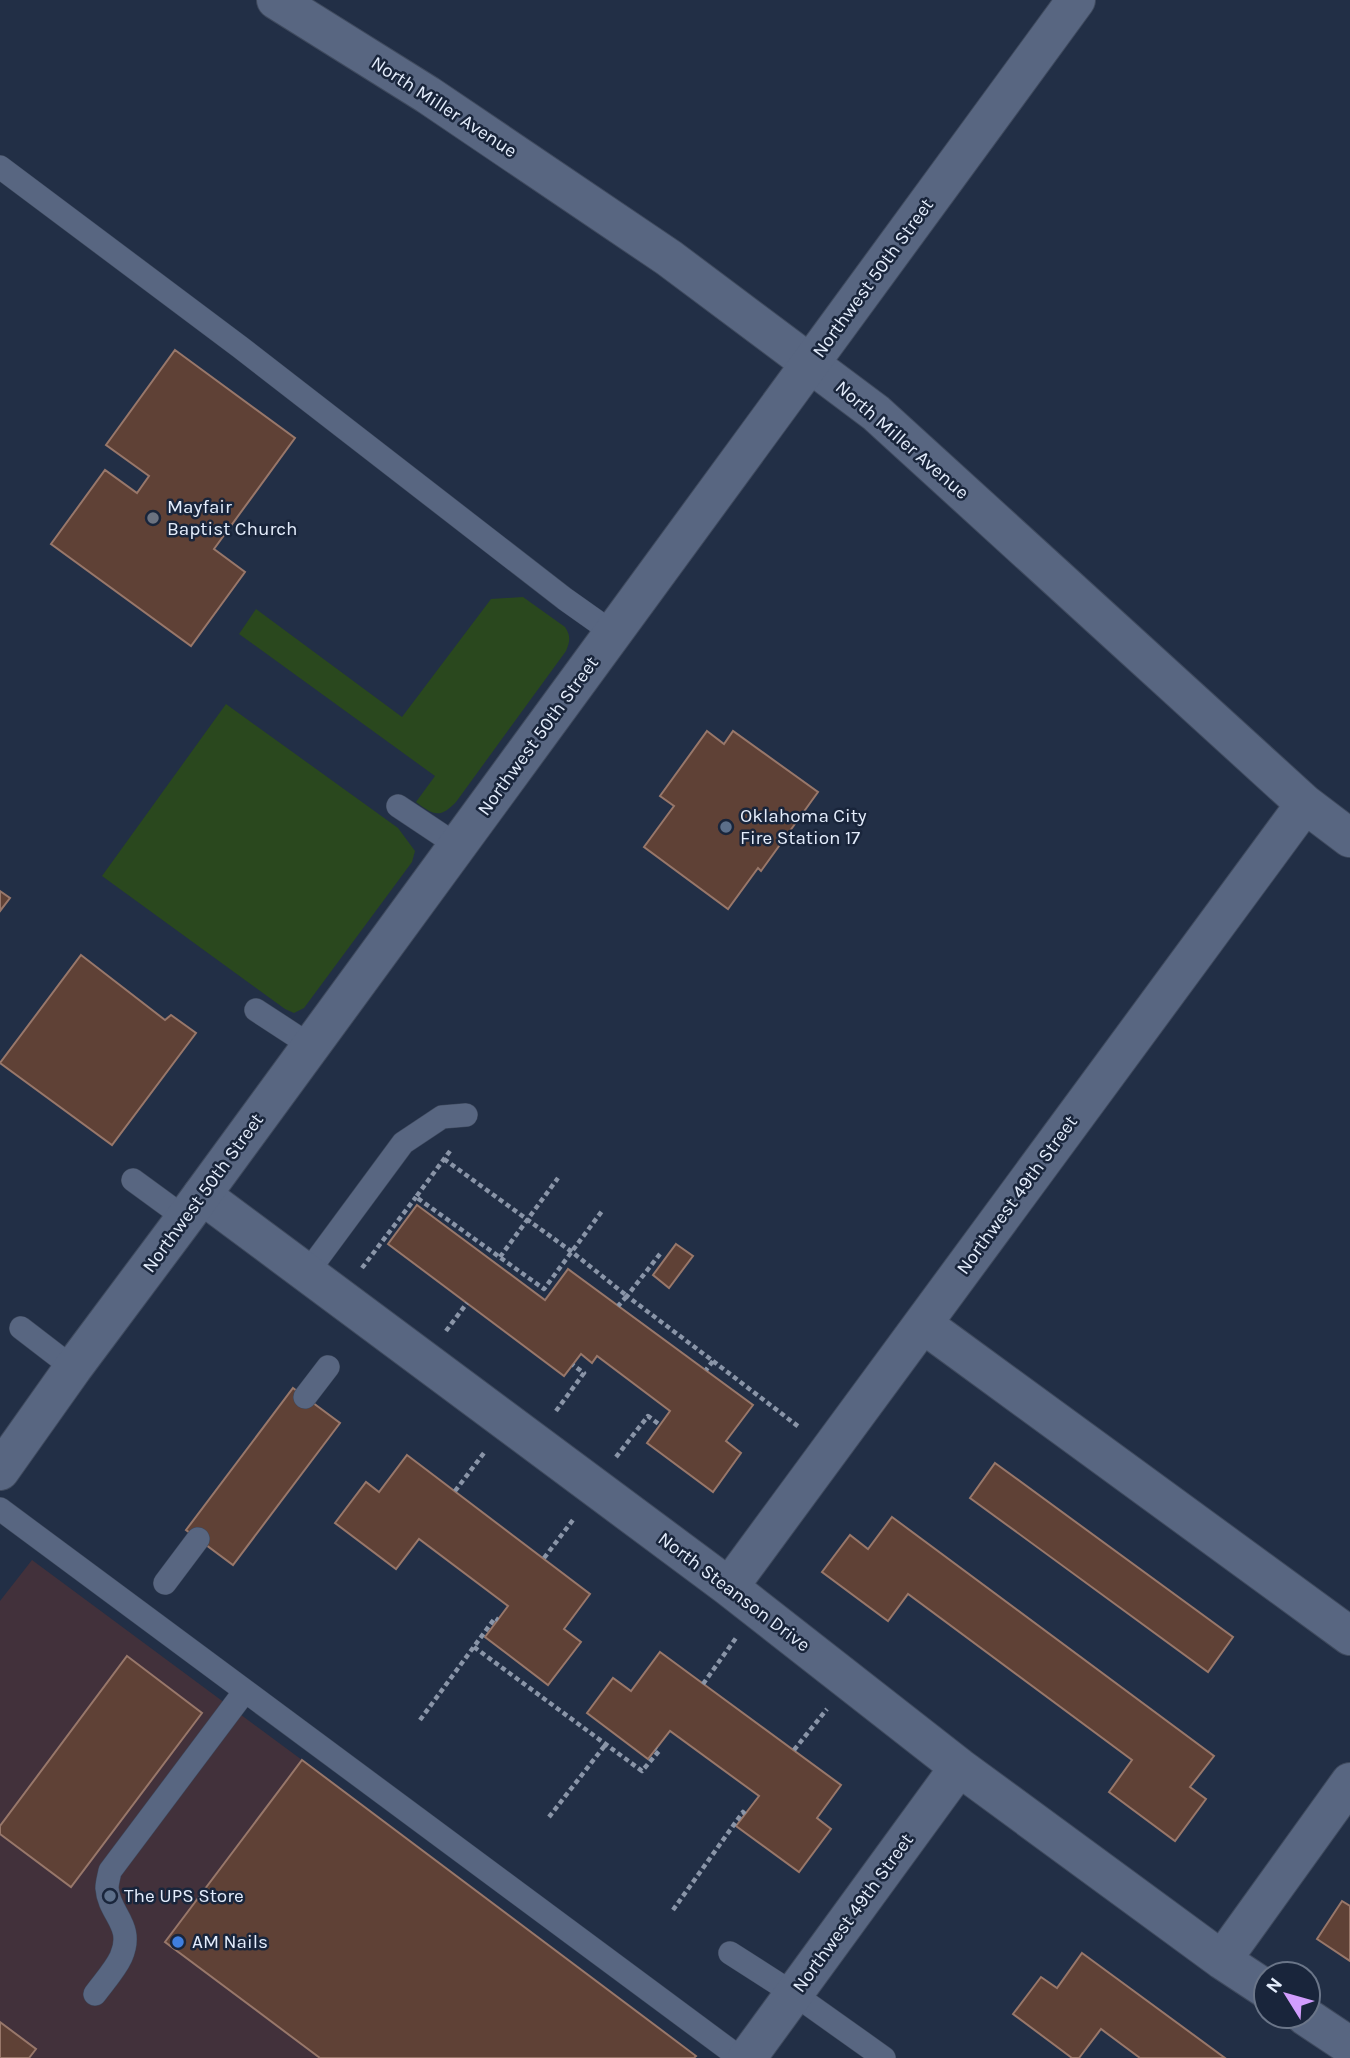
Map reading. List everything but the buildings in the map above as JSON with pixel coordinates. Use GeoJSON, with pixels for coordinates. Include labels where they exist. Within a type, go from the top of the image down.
{"type":"FeatureCollection","features":[{"type":"Feature","properties":{"kind":"street","name":"North Miller Avenue"},"geometry":{"type":"LineString","coordinates":[[275,0],[428,95],[669,258],[876,413],[1305,804],[1350,838]]}},
{"type":"Feature","properties":{"kind":"street","name":"Northwest 50th Street"},"geometry":{"type":"LineString","coordinates":[[0,1471],[1076,0]]}},
{"type":"Feature","properties":{"kind":"street","name":"Northwest 49th Street"},"geometry":{"type":"LineString","coordinates":[[729,1587],[1305,804]]}},
{"type":"Feature","properties":{"kind":"street","name":"North Steanson Drive"},"geometry":{"type":"LineString","coordinates":[[193,1206],[307,1273],[729,1587],[959,1767],[1252,1980]]}},
{"type":"Feature","properties":{"kind":"street"},"geometry":{"type":"LineString","coordinates":[[923,1324],[1350,1636]]}},
{"type":"Feature","properties":{"kind":"street","name":"Northwest 49th Street"},"geometry":{"type":"LineString","coordinates":[[747,2058],[959,1767]]}},
{"type":"Feature","properties":{"kind":"street"},"geometry":{"type":"LineString","coordinates":[[1222,1960],[1350,1783]]}},
{"type":"Feature","properties":{"kind":"street"},"geometry":{"type":"LineString","coordinates":[[1322,2027],[1350,2046]]}},
{"type":"Feature","properties":{"kind":"lane"},"geometry":{"type":"LineString","coordinates":[[0,167],[613,633]]}},
{"type":"Feature","properties":{"kind":"lane"},"geometry":{"type":"LineString","coordinates":[[398,806],[458,846]]}},
{"type":"Feature","properties":{"kind":"lane"},"geometry":{"type":"LineString","coordinates":[[256,1010],[311,1046]]}},
{"type":"Feature","properties":{"kind":"lane"},"geometry":{"type":"LineString","coordinates":[[307,1273],[403,1143],[442,1117],[466,1115]]}},
{"type":"Feature","properties":{"kind":"lane"},"geometry":{"type":"LineString","coordinates":[[133,1180],[193,1206]]}},
{"type":"Feature","properties":{"kind":"lane"},"geometry":{"type":"LineString","coordinates":[[20,1328],[73,1368]]}},
{"type":"Feature","properties":{"kind":"lane"},"geometry":{"type":"LineString","coordinates":[[306,1397],[328,1367]]}},
{"type":"Feature","properties":{"kind":"lane"},"geometry":{"type":"LineString","coordinates":[[0,1509],[740,2058]]}},
{"type":"Feature","properties":{"kind":"lane"},"geometry":{"type":"LineString","coordinates":[[165,1583],[198,1539]]}},
{"type":"Feature","properties":{"kind":"lane"},"geometry":{"type":"LineString","coordinates":[[95,1994],[121,1957],[125,1940],[124,1926],[111,1904],[107,1888],[110,1871],[246,1691]]}},
{"type":"Feature","properties":{"kind":"lane"},"geometry":{"type":"LineString","coordinates":[[730,1953],[794,1994],[884,2058]]}},
{"type":"Feature","properties":{"kind":"path"},"geometry":{"type":"LineString","coordinates":[[355,1277],[452,1148]]}},
{"type":"Feature","properties":{"kind":"path"},"geometry":{"type":"LineString","coordinates":[[444,1159],[572,1252],[803,1430]]}},
{"type":"Feature","properties":{"kind":"path"},"geometry":{"type":"LineString","coordinates":[[500,1257],[558,1178]]}},
{"type":"Feature","properties":{"kind":"path"},"geometry":{"type":"LineString","coordinates":[[416,1197],[544,1289],[602,1211]]}},
{"type":"Feature","properties":{"kind":"path"},"geometry":{"type":"LineString","coordinates":[[618,1306],[660,1254]]}},
{"type":"Feature","properties":{"kind":"path"},"geometry":{"type":"LineString","coordinates":[[439,1340],[467,1303]]}},
{"type":"Feature","properties":{"kind":"path"},"geometry":{"type":"LineString","coordinates":[[706,1370],[713,1361]]}},
{"type":"Feature","properties":{"kind":"path"},"geometry":{"type":"LineString","coordinates":[[554,1413],[584,1373],[573,1365]]}},
{"type":"Feature","properties":{"kind":"path"},"geometry":{"type":"LineString","coordinates":[[615,1458],[648,1416],[660,1425]]}},
{"type":"Feature","properties":{"kind":"path"},"geometry":{"type":"LineString","coordinates":[[455,1491],[489,1447]]}},
{"type":"Feature","properties":{"kind":"path"},"geometry":{"type":"LineString","coordinates":[[544,1558],[578,1514]]}},
{"type":"Feature","properties":{"kind":"path"},"geometry":{"type":"LineString","coordinates":[[420,1720],[495,1618],[498,1620]]}},
{"type":"Feature","properties":{"kind":"path"},"geometry":{"type":"LineString","coordinates":[[703,1684],[739,1635]]}},
{"type":"Feature","properties":{"kind":"path"},"geometry":{"type":"LineString","coordinates":[[474,1647],[642,1771],[659,1751],[656,1749]]}},
{"type":"Feature","properties":{"kind":"path"},"geometry":{"type":"LineString","coordinates":[[794,1750],[831,1703]]}},
{"type":"Feature","properties":{"kind":"path"},"geometry":{"type":"LineString","coordinates":[[549,1817],[606,1744]]}},
{"type":"Feature","properties":{"kind":"path"},"geometry":{"type":"LineString","coordinates":[[673,1910],[743,1812],[745,1814]]}},
{"type":"Feature","properties":{"kind":"shaded area"},"geometry":{"type":"Polygon","coordinates":[[[32,1560],[696,2056],[0,2058],[0,1601],[32,1560]]]}},
{"type":"Feature","properties":{"kind":"green space"},"geometry":{"type":"Polygon","coordinates":[[[523,597],[565,627],[569,636],[566,651],[456,802],[441,813],[427,810],[416,802],[435,776],[239,634],[256,609],[402,717],[491,599],[523,597]]]}},
{"type":"Feature","properties":{"kind":"green space"},"geometry":{"type":"Polygon","coordinates":[[[226,704],[398,828],[415,851],[412,862],[304,1008],[294,1013],[102,876],[226,704]]]}},
{"type":"Feature","properties":{"kind":"place","name":"Mayfair Baptist Church"},"geometry":{"type":"Point","coordinates":[153,518]}},
{"type":"Feature","properties":{"kind":"place","name":"Oklahoma City Fire Station 17"},"geometry":{"type":"Point","coordinates":[726,827]}},
{"type":"Feature","properties":{"kind":"place","name":"The UPS Store"},"geometry":{"type":"Point","coordinates":[110,1896]}},
{"type":"Feature","properties":{"kind":"place","name":"AM Nails"},"geometry":{"type":"Point","coordinates":[178,1942]}}]}
